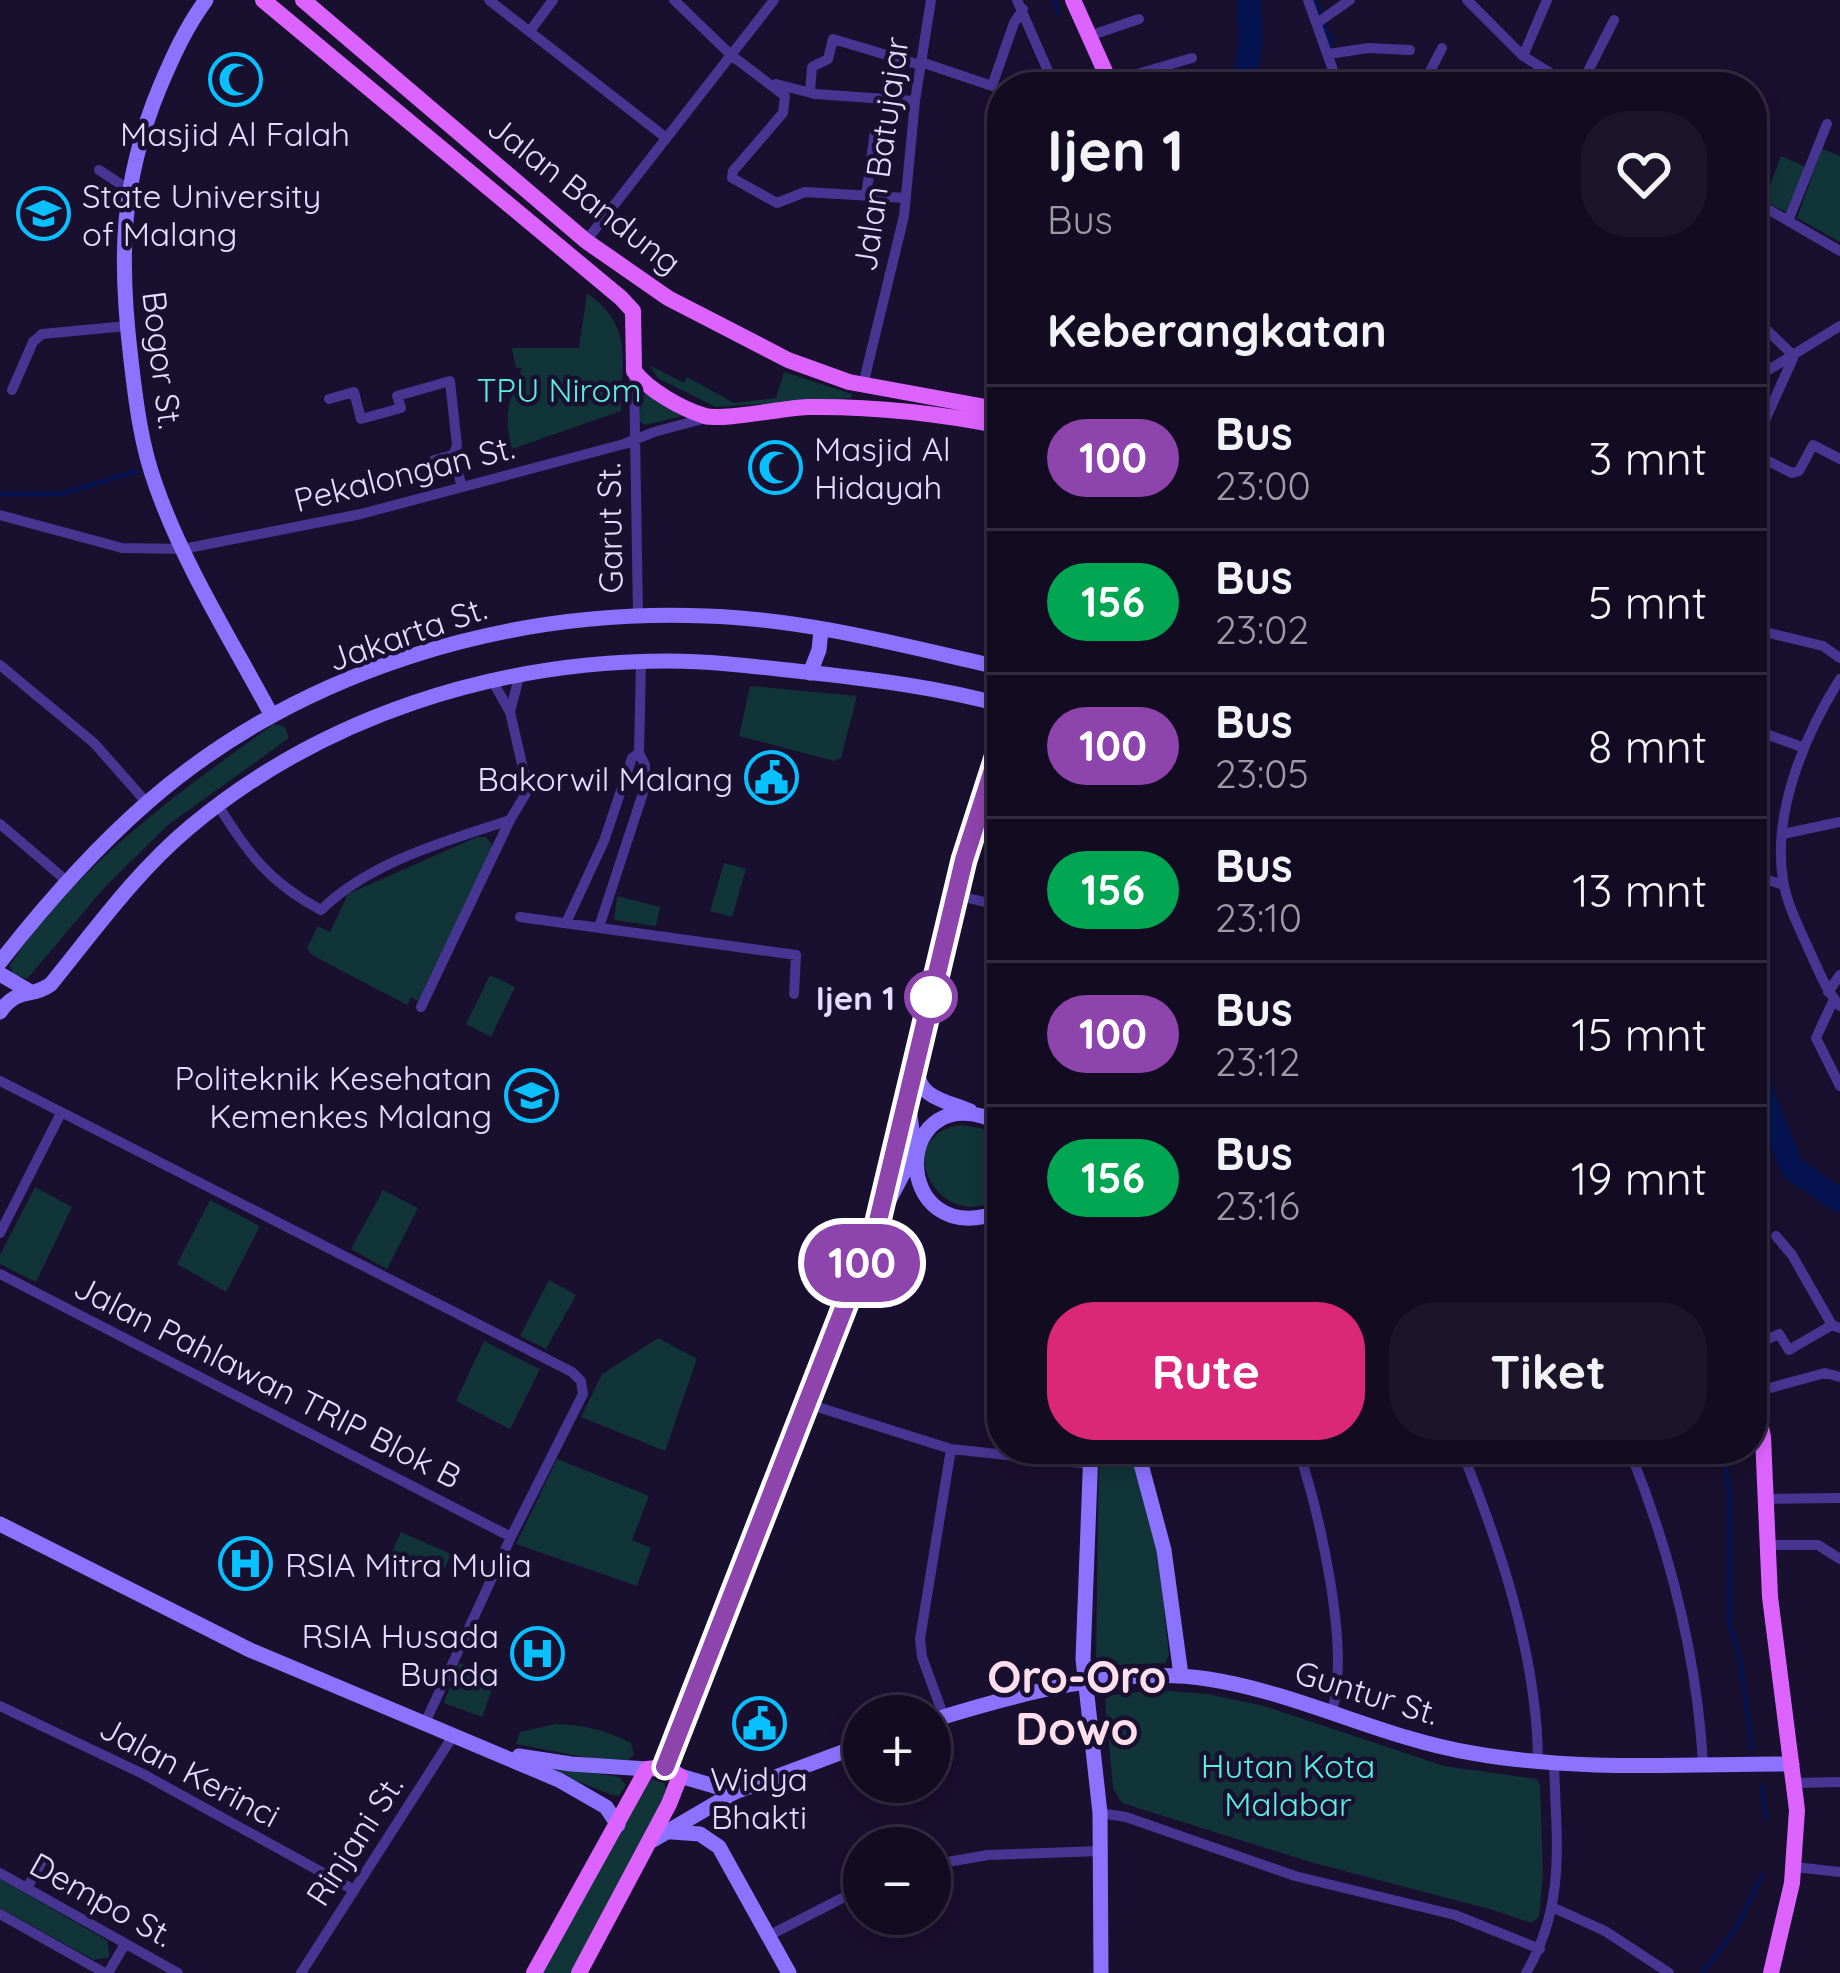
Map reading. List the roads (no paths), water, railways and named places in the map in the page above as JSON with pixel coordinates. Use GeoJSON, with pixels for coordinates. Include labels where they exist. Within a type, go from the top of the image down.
{"type":"FeatureCollection","features":[{"type":"Feature","properties":{"kind":"main road","name":"Bogor St."},"geometry":{"type":"LineString","coordinates":[[206,0],[162,82],[136,147],[122,262],[127,326],[145,453],[183,549],[272,716]]}},
{"type":"Feature","properties":{"kind":"main road","name":"Jalan Bandung"},"geometry":{"type":"LineString","coordinates":[[262,0],[633,311],[634,371]]}},
{"type":"Feature","properties":{"kind":"main road","name":"Jalan Bandung"},"geometry":{"type":"LineString","coordinates":[[303,0],[586,241],[668,298],[788,360],[862,385],[987,407]]}},
{"type":"Feature","properties":{"kind":"main road"},"geometry":{"type":"LineString","coordinates":[[1075,1],[1106,72]]}},
{"type":"Feature","properties":{"kind":"main road"},"geometry":{"type":"LineString","coordinates":[[633,311],[668,298]]}},
{"type":"Feature","properties":{"kind":"main road"},"geometry":{"type":"LineString","coordinates":[[634,371],[654,389],[709,418],[772,408],[838,406],[930,413],[987,423]]}},
{"type":"Feature","properties":{"kind":"main road","name":"Jakarta St."},"geometry":{"type":"LineString","coordinates":[[0,962],[68,882],[147,802],[272,716],[396,661],[452,642],[505,630],[638,615],[709,616],[821,630],[987,665]]}},
{"type":"Feature","properties":{"kind":"main road"},"geometry":{"type":"LineString","coordinates":[[810,673],[821,630]]}},
{"type":"Feature","properties":{"kind":"main road"},"geometry":{"type":"LineString","coordinates":[[0,1012],[16,994],[51,984],[186,830],[218,805],[354,723],[415,700],[519,677],[641,662],[746,664],[910,685],[987,702]]}},
{"type":"Feature","properties":{"kind":"main road"},"geometry":{"type":"LineString","coordinates":[[878,1221],[955,895],[987,791]]}},
{"type":"Feature","properties":{"kind":"main road"},"geometry":{"type":"LineString","coordinates":[[0,974],[28,991]]}},
{"type":"Feature","properties":{"kind":"main road"},"geometry":{"type":"LineString","coordinates":[[920,1046],[916,1081],[922,1091],[987,1117]]}},
{"type":"Feature","properties":{"kind":"main road"},"geometry":{"type":"LineString","coordinates":[[907,1097],[917,1184],[935,1205],[955,1216],[987,1214]]}},
{"type":"Feature","properties":{"kind":"main road"},"geometry":{"type":"LineString","coordinates":[[534,1973],[618,1826],[664,1770],[878,1221],[926,1130],[956,1115],[982,1115]]}},
{"type":"Feature","properties":{"kind":"main road"},"geometry":{"type":"LineString","coordinates":[[1091,1464],[1084,1684],[1100,1813],[1101,1973]]}},
{"type":"Feature","properties":{"kind":"main road"},"geometry":{"type":"LineString","coordinates":[[1141,1464],[1164,1550],[1181,1675]]}},
{"type":"Feature","properties":{"kind":"main road"},"geometry":{"type":"LineString","coordinates":[[1764,1464],[1766,1545],[1793,1774],[1795,1867],[1771,1973]]}},
{"type":"Feature","properties":{"kind":"main road"},"geometry":{"type":"LineString","coordinates":[[0,1524],[234,1643],[498,1752],[606,1807],[618,1826]]}},
{"type":"Feature","properties":{"kind":"main road","name":"Guntur St."},"geometry":{"type":"LineString","coordinates":[[951,1716],[1084,1684],[1181,1675],[1234,1684],[1443,1747],[1546,1761],[1702,1764],[1793,1774]]}},
{"type":"Feature","properties":{"kind":"main road"},"geometry":{"type":"LineString","coordinates":[[498,1752],[571,1764],[664,1770],[734,1792]]}},
{"type":"Feature","properties":{"kind":"main road"},"geometry":{"type":"LineString","coordinates":[[579,1973],[661,1836],[734,1792],[843,1752]]}},
{"type":"Feature","properties":{"kind":"main road"},"geometry":{"type":"LineString","coordinates":[[661,1836],[664,1770]]}},
{"type":"Feature","properties":{"kind":"main road"},"geometry":{"type":"LineString","coordinates":[[661,1836],[700,1834],[719,1847],[789,1973]]}},
{"type":"Feature","properties":{"kind":"street"},"geometry":{"type":"LineString","coordinates":[[489,0],[665,137]]}},
{"type":"Feature","properties":{"kind":"street"},"geometry":{"type":"LineString","coordinates":[[530,31],[553,0]]}},
{"type":"Feature","properties":{"kind":"street"},"geometry":{"type":"LineString","coordinates":[[674,0],[731,56],[784,93],[783,113],[732,178],[777,203],[801,193],[906,199]]}},
{"type":"Feature","properties":{"kind":"street"},"geometry":{"type":"LineString","coordinates":[[586,241],[774,0]]}},
{"type":"Feature","properties":{"kind":"street","name":"Jalan Batujajar"},"geometry":{"type":"LineString","coordinates":[[862,385],[894,267],[931,0]]}},
{"type":"Feature","properties":{"kind":"street"},"geometry":{"type":"LineString","coordinates":[[1308,0],[1322,20],[1335,72]]}},
{"type":"Feature","properties":{"kind":"street"},"geometry":{"type":"LineString","coordinates":[[1322,20],[1350,0]]}},
{"type":"Feature","properties":{"kind":"street"},"geometry":{"type":"LineString","coordinates":[[1467,0],[1522,56],[1550,72]]}},
{"type":"Feature","properties":{"kind":"street"},"geometry":{"type":"LineString","coordinates":[[1522,56],[1546,0]]}},
{"type":"Feature","properties":{"kind":"street"},"geometry":{"type":"LineString","coordinates":[[1020,5],[1049,72]]}},
{"type":"Feature","properties":{"kind":"street"},"geometry":{"type":"LineString","coordinates":[[1001,72],[1020,5]]}},
{"type":"Feature","properties":{"kind":"street"},"geometry":{"type":"LineString","coordinates":[[1091,35],[1139,19]]}},
{"type":"Feature","properties":{"kind":"street"},"geometry":{"type":"LineString","coordinates":[[1585,72],[1614,20]]}},
{"type":"Feature","properties":{"kind":"street"},"geometry":{"type":"LineString","coordinates":[[810,92],[812,67],[828,59],[833,39],[987,84]]}},
{"type":"Feature","properties":{"kind":"street"},"geometry":{"type":"LineString","coordinates":[[1329,54],[1368,48],[1410,50]]}},
{"type":"Feature","properties":{"kind":"street"},"geometry":{"type":"LineString","coordinates":[[1430,72],[1442,48]]}},
{"type":"Feature","properties":{"kind":"street"},"geometry":{"type":"LineString","coordinates":[[1148,72],[1192,58]]}},
{"type":"Feature","properties":{"kind":"street"},"geometry":{"type":"LineString","coordinates":[[769,82],[810,92],[915,101]]}},
{"type":"Feature","properties":{"kind":"street"},"geometry":{"type":"LineString","coordinates":[[1788,221],[1827,124]]}},
{"type":"Feature","properties":{"kind":"street"},"geometry":{"type":"LineString","coordinates":[[866,196],[874,131]]}},
{"type":"Feature","properties":{"kind":"street"},"geometry":{"type":"LineString","coordinates":[[99,170],[128,189]]}},
{"type":"Feature","properties":{"kind":"street"},"geometry":{"type":"LineString","coordinates":[[1767,209],[1840,251]]}},
{"type":"Feature","properties":{"kind":"street"},"geometry":{"type":"LineString","coordinates":[[12,390],[33,342],[42,334],[127,326]]}},
{"type":"Feature","properties":{"kind":"street"},"geometry":{"type":"LineString","coordinates":[[1767,371],[1840,326]]}},
{"type":"Feature","properties":{"kind":"street"},"geometry":{"type":"LineString","coordinates":[[1767,330],[1794,356]]}},
{"type":"Feature","properties":{"kind":"street"},"geometry":{"type":"LineString","coordinates":[[1767,417],[1794,356]]}},
{"type":"Feature","properties":{"kind":"street","name":"Jalan Bandung"},"geometry":{"type":"LineString","coordinates":[[634,371],[635,440]]}},
{"type":"Feature","properties":{"kind":"street"},"geometry":{"type":"LineString","coordinates":[[329,399],[353,392],[361,419],[401,408],[397,396],[450,381],[454,454],[462,487]]}},
{"type":"Feature","properties":{"kind":"street"},"geometry":{"type":"LineString","coordinates":[[635,440],[709,418]]}},
{"type":"Feature","properties":{"kind":"street","name":"Pekalongan St."},"geometry":{"type":"LineString","coordinates":[[0,515],[122,548],[183,549],[361,514],[635,440]]}},
{"type":"Feature","properties":{"kind":"street","name":"Garut St."},"geometry":{"type":"LineString","coordinates":[[635,440],[638,615]]}},
{"type":"Feature","properties":{"kind":"street"},"geometry":{"type":"LineString","coordinates":[[1767,459],[1799,471],[1813,445],[1840,459]]}},
{"type":"Feature","properties":{"kind":"street"},"geometry":{"type":"LineString","coordinates":[[434,460],[454,454]]}},
{"type":"Feature","properties":{"kind":"street"},"geometry":{"type":"LineString","coordinates":[[1767,632],[1807,640],[1840,658]]}},
{"type":"Feature","properties":{"kind":"street"},"geometry":{"type":"LineString","coordinates":[[599,927],[646,777],[639,753],[641,662]]}},
{"type":"Feature","properties":{"kind":"street"},"geometry":{"type":"LineString","coordinates":[[0,665],[94,743],[147,802]]}},
{"type":"Feature","properties":{"kind":"street"},"geometry":{"type":"LineString","coordinates":[[510,712],[519,677]]}},
{"type":"Feature","properties":{"kind":"street"},"geometry":{"type":"LineString","coordinates":[[1836,1003],[1797,924],[1784,885],[1784,834],[1802,747],[1840,679]]}},
{"type":"Feature","properties":{"kind":"street"},"geometry":{"type":"LineString","coordinates":[[421,1007],[510,820],[524,801],[529,782],[510,712],[493,682]]}},
{"type":"Feature","properties":{"kind":"street"},"geometry":{"type":"LineString","coordinates":[[1767,734],[1802,747]]}},
{"type":"Feature","properties":{"kind":"street"},"geometry":{"type":"LineString","coordinates":[[566,923],[632,758],[639,753]]}},
{"type":"Feature","properties":{"kind":"street"},"geometry":{"type":"LineString","coordinates":[[620,797],[641,802]]}},
{"type":"Feature","properties":{"kind":"street"},"geometry":{"type":"LineString","coordinates":[[218,805],[266,873],[321,910],[359,880],[402,859],[510,820]]}},
{"type":"Feature","properties":{"kind":"street"},"geometry":{"type":"LineString","coordinates":[[1787,812],[1821,825]]}},
{"type":"Feature","properties":{"kind":"street"},"geometry":{"type":"LineString","coordinates":[[1784,834],[1840,822]]}},
{"type":"Feature","properties":{"kind":"street"},"geometry":{"type":"LineString","coordinates":[[0,824],[68,882]]}},
{"type":"Feature","properties":{"kind":"street"},"geometry":{"type":"LineString","coordinates":[[1767,880],[1784,885]]}},
{"type":"Feature","properties":{"kind":"street"},"geometry":{"type":"LineString","coordinates":[[955,895],[987,902]]}},
{"type":"Feature","properties":{"kind":"street"},"geometry":{"type":"LineString","coordinates":[[520,917],[796,955],[794,994]]}},
{"type":"Feature","properties":{"kind":"street"},"geometry":{"type":"LineString","coordinates":[[1840,975],[1836,1003],[1816,1038],[1840,1086]]}},
{"type":"Feature","properties":{"kind":"street"},"geometry":{"type":"LineString","coordinates":[[0,1081],[572,1372],[581,1381],[583,1394],[424,1725]]}},
{"type":"Feature","properties":{"kind":"street"},"geometry":{"type":"LineString","coordinates":[[0,1233],[61,1113]]}},
{"type":"Feature","properties":{"kind":"street"},"geometry":{"type":"LineString","coordinates":[[1767,1339],[1779,1334],[1789,1350],[1836,1326],[1776,1236]]}},
{"type":"Feature","properties":{"kind":"street","name":"Jalan Pahlawan TRIP Blok B"},"geometry":{"type":"LineString","coordinates":[[0,1274],[511,1537]]}},
{"type":"Feature","properties":{"kind":"street"},"geometry":{"type":"LineString","coordinates":[[1767,1384],[1825,1373],[1840,1377]]}},
{"type":"Feature","properties":{"kind":"street"},"geometry":{"type":"LineString","coordinates":[[808,1404],[951,1449],[987,1451]]}},
{"type":"Feature","properties":{"kind":"street"},"geometry":{"type":"LineString","coordinates":[[932,1695],[920,1639],[951,1449]]}},
{"type":"Feature","properties":{"kind":"street"},"geometry":{"type":"LineString","coordinates":[[1302,1464],[1332,1611],[1337,1671],[1332,1711]]}},
{"type":"Feature","properties":{"kind":"street"},"geometry":{"type":"LineString","coordinates":[[1466,1464],[1518,1629],[1546,1761],[1554,1907],[1526,1973]]}},
{"type":"Feature","properties":{"kind":"street"},"geometry":{"type":"LineString","coordinates":[[1635,1464],[1651,1504],[1695,1668],[1702,1764]]}},
{"type":"Feature","properties":{"kind":"street"},"geometry":{"type":"LineString","coordinates":[[1765,1499],[1840,1498]]}},
{"type":"Feature","properties":{"kind":"street"},"geometry":{"type":"LineString","coordinates":[[1766,1545],[1818,1544],[1840,1558]]}},
{"type":"Feature","properties":{"kind":"street","name":"Jalan Kerinci"},"geometry":{"type":"LineString","coordinates":[[0,1706],[143,1774],[353,1890]]}},
{"type":"Feature","properties":{"kind":"street","name":"Rinjani St."},"geometry":{"type":"LineString","coordinates":[[301,1973],[453,1736]]}},
{"type":"Feature","properties":{"kind":"street"},"geometry":{"type":"LineString","coordinates":[[1793,1774],[1840,1782]]}},
{"type":"Feature","properties":{"kind":"street"},"geometry":{"type":"LineString","coordinates":[[1100,1813],[1126,1817],[1295,1876],[1455,1915],[1540,1949]]}},
{"type":"Feature","properties":{"kind":"street"},"geometry":{"type":"LineString","coordinates":[[951,1861],[988,1855],[1101,1851]]}},
{"type":"Feature","properties":{"kind":"street"},"geometry":{"type":"LineString","coordinates":[[27,1888],[44,1858]]}},
{"type":"Feature","properties":{"kind":"street"},"geometry":{"type":"LineString","coordinates":[[1795,1867],[1840,1872]]}},
{"type":"Feature","properties":{"kind":"street","name":"Dempo St."},"geometry":{"type":"LineString","coordinates":[[0,1873],[178,1973]]}},
{"type":"Feature","properties":{"kind":"street"},"geometry":{"type":"LineString","coordinates":[[768,1936],[843,1898]]}},
{"type":"Feature","properties":{"kind":"street"},"geometry":{"type":"LineString","coordinates":[[1554,1907],[1587,1921],[1649,1967],[1669,1973]]}},
{"type":"Feature","properties":{"kind":"street","name":"Dempo St."},"geometry":{"type":"LineString","coordinates":[[0,1914],[107,1973]]}},
{"type":"Feature","properties":{"kind":"street"},"geometry":{"type":"LineString","coordinates":[[107,1973],[125,1944]]}},
{"type":"Feature","properties":{"kind":"waterway"},"geometry":{"type":"LineString","coordinates":[[1246,72],[1249,0]]}},
{"type":"Feature","properties":{"kind":"waterway"},"geometry":{"type":"LineString","coordinates":[[1315,0],[1332,45]]}},
{"type":"Feature","properties":{"kind":"waterway"},"geometry":{"type":"LineString","coordinates":[[1055,1],[1058,13]]}},
{"type":"Feature","properties":{"kind":"waterway"},"geometry":{"type":"LineString","coordinates":[[0,494],[60,494],[137,471]]}},
{"type":"Feature","properties":{"kind":"waterway"},"geometry":{"type":"LineString","coordinates":[[1767,1106],[1792,1168],[1840,1201]]}},
{"type":"Feature","properties":{"kind":"waterway"},"geometry":{"type":"LineString","coordinates":[[1726,1464],[1729,1622],[1740,1658],[1752,1749]]}},
{"type":"Feature","properties":{"kind":"waterway"},"geometry":{"type":"LineString","coordinates":[[1762,1786],[1766,1819]]}},
{"type":"Feature","properties":{"kind":"waterway"},"geometry":{"type":"LineString","coordinates":[[1702,1973],[1738,1925],[1762,1875]]}},
{"type":"Feature","properties":{"kind":"place","name":"Masjid Al Falah"},"geometry":{"type":"Point","coordinates":[235,79]}},
{"type":"Feature","properties":{"kind":"place","name":"State University of Malang"},"geometry":{"type":"Point","coordinates":[43,214]}},
{"type":"Feature","properties":{"kind":"place","name":"Masjid Al Hidayah"},"geometry":{"type":"Point","coordinates":[775,467]}},
{"type":"Feature","properties":{"kind":"place","name":"Bakorwil Malang"},"geometry":{"type":"Point","coordinates":[772,778]}},
{"type":"Feature","properties":{"kind":"place","name":"Ijen 1"},"geometry":{"type":"Point","coordinates":[931,997]}},
{"type":"Feature","properties":{"kind":"place","name":"Politeknik Kesehatan Kemenkes Malang"},"geometry":{"type":"Point","coordinates":[531,1096]}},
{"type":"Feature","properties":{"kind":"place","name":"RSIA Mitra Mulia"},"geometry":{"type":"Point","coordinates":[246,1564]}},
{"type":"Feature","properties":{"kind":"place","name":"RSIA Husada Bunda"},"geometry":{"type":"Point","coordinates":[538,1654]}},
{"type":"Feature","properties":{"kind":"place","name":"Widya Bhakti"},"geometry":{"type":"Point","coordinates":[759,1724]}},
{"type":"Feature","properties":{"kind":"district","name":"Oro-Oro Dowo"},"geometry":{"type":"Point","coordinates":[1077,1702]}},
{"type":"Feature","properties":{"kind":"park label","name":"TPU Nirom"},"geometry":{"type":"Point","coordinates":[559,389]}},
{"type":"Feature","properties":{"kind":"park label","name":"Hutan Kota Malabar"},"geometry":{"type":"Point","coordinates":[1288,1784]}}]}
